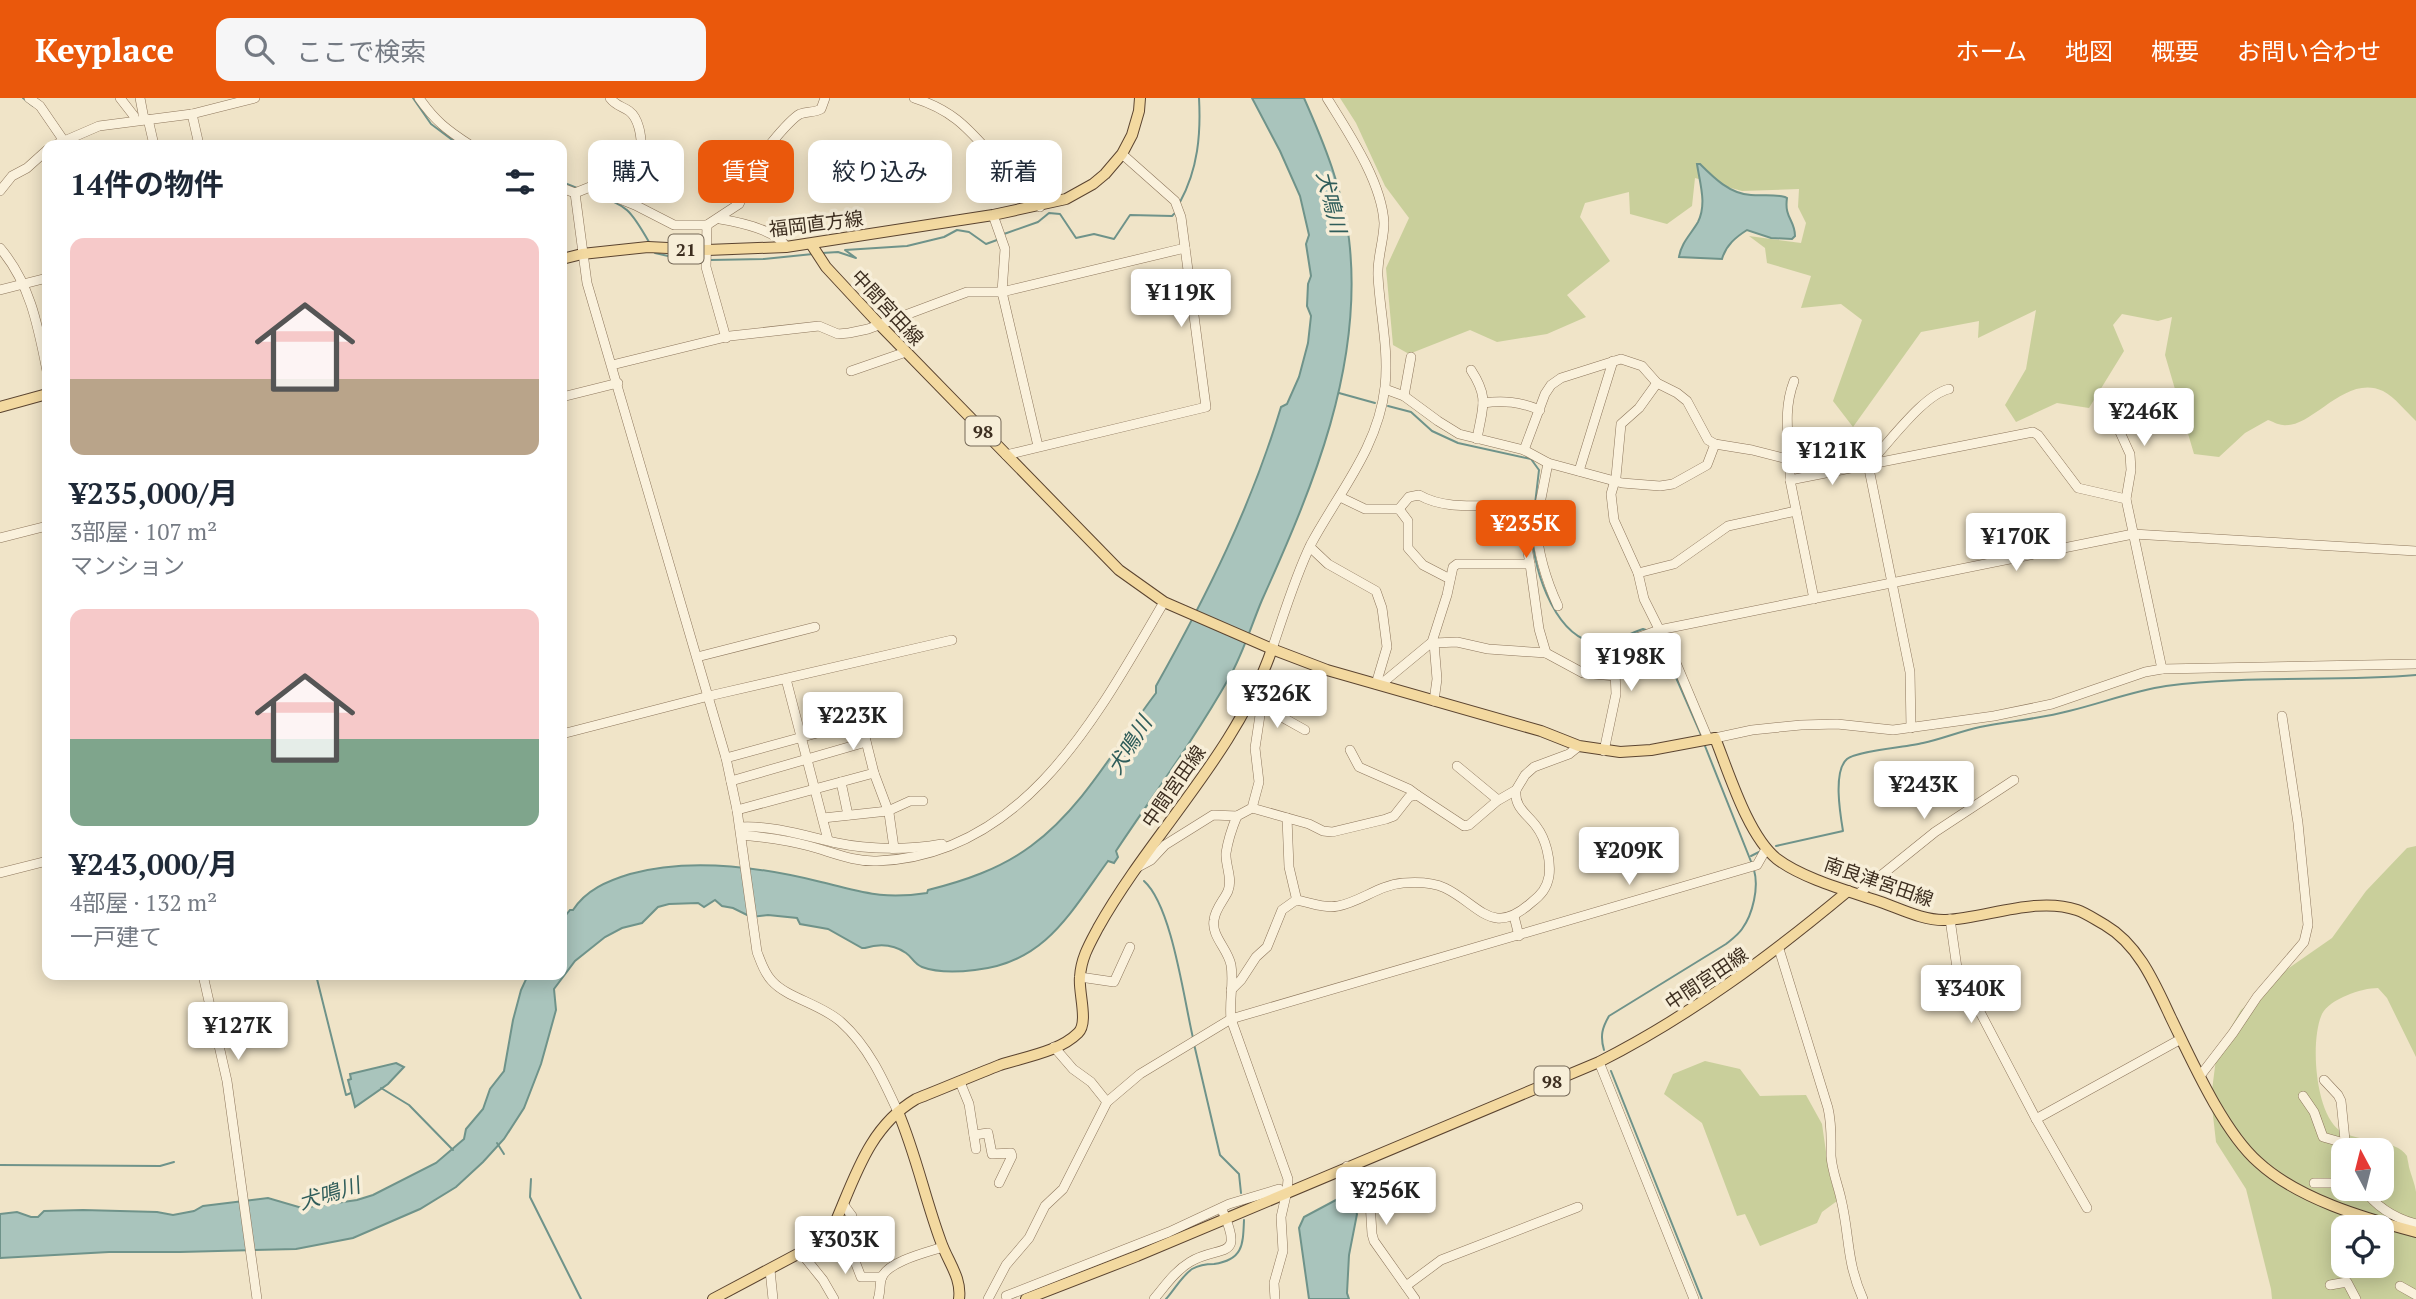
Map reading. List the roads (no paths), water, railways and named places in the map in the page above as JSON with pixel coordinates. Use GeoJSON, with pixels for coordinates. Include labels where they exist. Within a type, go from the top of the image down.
{"type":"FeatureCollection","features":[{"type":"Feature","properties":{"kind":"main road","name":"福岡直方線"},"geometry":{"type":"LineString","coordinates":[[567,258],[648,247],[707,250],[786,247],[993,215],[1066,200],[1105,174],[1122,154],[1132,135],[1140,98]]}},
{"type":"Feature","properties":{"kind":"main road","name":"中間宮田線"},"geometry":{"type":"LineString","coordinates":[[811,244],[826,267],[878,323],[1119,569],[1167,604],[1268,647],[1261,680],[1233,730],[1126,880],[1086,949],[1080,977],[1082,1029],[1054,1047],[916,1099],[898,1112]]}},
{"type":"Feature","properties":{"kind":"main road"},"geometry":{"type":"LineString","coordinates":[[0,407],[42,395]]}},
{"type":"Feature","properties":{"kind":"main road"},"geometry":{"type":"LineString","coordinates":[[1268,647],[1327,670],[1541,731],[1579,746],[1604,751],[1651,750],[1711,739]]}},
{"type":"Feature","properties":{"kind":"main road","name":"南良津宮田線"},"geometry":{"type":"LineString","coordinates":[[1711,739],[1755,833],[1766,849],[1790,867],[1853,893],[1926,918],[1950,919],[2054,906],[2077,910],[2107,926],[2132,947],[2153,979],[2200,1076],[2235,1136],[2256,1161],[2277,1178],[2310,1196],[2416,1232]]}},
{"type":"Feature","properties":{"kind":"main road","name":"中間宮田線"},"geometry":{"type":"LineString","coordinates":[[1026,1299],[1101,1271],[1224,1213],[1347,1166],[1599,1062],[1722,990],[1853,893]]}},
{"type":"Feature","properties":{"kind":"main road"},"geometry":{"type":"LineString","coordinates":[[713,1299],[802,1254],[827,1236],[871,1141],[884,1123],[898,1112],[943,1247],[958,1280],[959,1299]]}},
{"type":"Feature","properties":{"kind":"street"},"geometry":{"type":"LineString","coordinates":[[29,98],[40,106],[58,140]]}},
{"type":"Feature","properties":{"kind":"street"},"geometry":{"type":"LineString","coordinates":[[120,98],[134,116],[142,119]]}},
{"type":"Feature","properties":{"kind":"street"},"geometry":{"type":"LineString","coordinates":[[140,98],[142,119],[152,140]]}},
{"type":"Feature","properties":{"kind":"street"},"geometry":{"type":"LineString","coordinates":[[67,140],[99,126],[192,114],[227,102],[255,98]]}},
{"type":"Feature","properties":{"kind":"street"},"geometry":{"type":"LineString","coordinates":[[419,98],[442,127],[462,140]]}},
{"type":"Feature","properties":{"kind":"street"},"geometry":{"type":"LineString","coordinates":[[610,98],[614,104],[633,115],[641,140]]}},
{"type":"Feature","properties":{"kind":"street"},"geometry":{"type":"LineString","coordinates":[[630,203],[674,225],[708,225],[720,219],[742,200],[743,181],[788,124],[802,113],[821,109],[825,98]]}},
{"type":"Feature","properties":{"kind":"street"},"geometry":{"type":"LineString","coordinates":[[914,98],[940,107],[955,116],[1007,171],[1032,192],[1040,206]]}},
{"type":"Feature","properties":{"kind":"street"},"geometry":{"type":"LineString","coordinates":[[1268,647],[1310,547],[1367,452],[1385,389],[1387,358],[1378,273],[1384,223],[1379,199],[1361,154],[1327,98]]}},
{"type":"Feature","properties":{"kind":"street"},"geometry":{"type":"LineString","coordinates":[[192,114],[199,140]]}},
{"type":"Feature","properties":{"kind":"street"},"geometry":{"type":"LineString","coordinates":[[0,191],[12,176],[27,168],[42,154]]}},
{"type":"Feature","properties":{"kind":"street"},"geometry":{"type":"LineString","coordinates":[[1006,455],[1206,407],[1181,217],[1175,201],[1122,154]]}},
{"type":"Feature","properties":{"kind":"street"},"geometry":{"type":"LineString","coordinates":[[567,190],[575,192],[588,188]]}},
{"type":"Feature","properties":{"kind":"street"},"geometry":{"type":"LineString","coordinates":[[575,192],[587,283],[726,758],[737,810],[757,949],[764,971],[777,986],[830,1013],[855,1037],[881,1074],[898,1112]]}},
{"type":"Feature","properties":{"kind":"street"},"geometry":{"type":"LineString","coordinates":[[993,215],[1005,249],[1002,292],[1038,446]]}},
{"type":"Feature","properties":{"kind":"street"},"geometry":{"type":"LineString","coordinates":[[720,219],[754,227],[782,240],[786,247]]}},
{"type":"Feature","properties":{"kind":"street"},"geometry":{"type":"LineString","coordinates":[[708,225],[706,267],[726,338]]}},
{"type":"Feature","properties":{"kind":"street"},"geometry":{"type":"LineString","coordinates":[[0,248],[15,266],[24,283],[42,352]]}},
{"type":"Feature","properties":{"kind":"street"},"geometry":{"type":"LineString","coordinates":[[612,365],[726,338],[819,326],[838,334],[849,333],[868,329],[878,323],[967,292],[1002,292],[1185,248]]}},
{"type":"Feature","properties":{"kind":"street"},"geometry":{"type":"LineString","coordinates":[[0,290],[42,279]]}},
{"type":"Feature","properties":{"kind":"street"},"geometry":{"type":"LineString","coordinates":[[851,371],[906,352]]}},
{"type":"Feature","properties":{"kind":"street"},"geometry":{"type":"LineString","coordinates":[[1404,396],[1411,357]]}},
{"type":"Feature","properties":{"kind":"street"},"geometry":{"type":"LineString","coordinates":[[1524,450],[1551,384],[1561,378],[1620,359],[1642,366],[1657,383],[1686,401],[1708,440],[1715,444],[1791,460]]}},
{"type":"Feature","properties":{"kind":"street"},"geometry":{"type":"LineString","coordinates":[[1579,471],[1612,361]]}},
{"type":"Feature","properties":{"kind":"street"},"geometry":{"type":"LineString","coordinates":[[1471,370],[1482,386],[1483,403],[1477,439]]}},
{"type":"Feature","properties":{"kind":"street"},"geometry":{"type":"LineString","coordinates":[[1794,380],[1785,415],[1791,460],[1790,480],[1814,599]]}},
{"type":"Feature","properties":{"kind":"street"},"geometry":{"type":"LineString","coordinates":[[567,396],[618,383]]}},
{"type":"Feature","properties":{"kind":"street"},"geometry":{"type":"LineString","coordinates":[[1657,383],[1639,408],[1621,424],[1611,494],[1614,520],[1638,573],[1644,599],[1711,739],[1752,730],[1816,724],[1911,729],[2029,710],[2125,678],[2162,669],[2416,664]]}},
{"type":"Feature","properties":{"kind":"street"},"geometry":{"type":"LineString","coordinates":[[1385,389],[1404,396],[1459,434],[1524,450],[1548,463],[1614,481],[1660,486],[1673,484],[1707,465],[1715,444]]}},
{"type":"Feature","properties":{"kind":"street"},"geometry":{"type":"LineString","coordinates":[[1868,464],[1908,419],[1933,396],[1949,389]]}},
{"type":"Feature","properties":{"kind":"street"},"geometry":{"type":"LineString","coordinates":[[2113,395],[2114,419],[2130,454],[2132,470],[2126,499],[2162,669]]}},
{"type":"Feature","properties":{"kind":"street"},"geometry":{"type":"LineString","coordinates":[[1483,403],[1513,400],[1540,410]]}},
{"type":"Feature","properties":{"kind":"street"},"geometry":{"type":"LineString","coordinates":[[1790,480],[2033,432],[2078,488],[2126,499]]}},
{"type":"Feature","properties":{"kind":"street"},"geometry":{"type":"LineString","coordinates":[[1546,653],[1539,629],[1524,530],[1548,463]]}},
{"type":"Feature","properties":{"kind":"street"},"geometry":{"type":"LineString","coordinates":[[1868,464],[1910,672],[1911,729]]}},
{"type":"Feature","properties":{"kind":"street"},"geometry":{"type":"LineString","coordinates":[[1399,509],[1409,497],[1419,495],[1429,500],[1455,505],[1507,504],[1532,507]]}},
{"type":"Feature","properties":{"kind":"street"},"geometry":{"type":"LineString","coordinates":[[1340,496],[1365,509],[1399,509]]}},
{"type":"Feature","properties":{"kind":"street"},"geometry":{"type":"LineString","coordinates":[[1532,507],[1541,558],[1558,606]]}},
{"type":"Feature","properties":{"kind":"street"},"geometry":{"type":"LineString","coordinates":[[1399,509],[1408,521],[1408,548],[1423,565],[1450,579]]}},
{"type":"Feature","properties":{"kind":"street"},"geometry":{"type":"LineString","coordinates":[[1638,573],[1674,564],[1728,526],[1796,511]]}},
{"type":"Feature","properties":{"kind":"street"},"geometry":{"type":"LineString","coordinates":[[0,538],[42,527]]}},
{"type":"Feature","properties":{"kind":"street"},"geometry":{"type":"LineString","coordinates":[[1604,751],[1616,694],[1614,649],[1620,644],[1659,630],[2133,534],[2416,551]]}},
{"type":"Feature","properties":{"kind":"street"},"geometry":{"type":"LineString","coordinates":[[1310,547],[1328,564],[1376,591],[1382,608],[1387,647],[1378,684]]}},
{"type":"Feature","properties":{"kind":"street"},"geometry":{"type":"LineString","coordinates":[[1434,701],[1437,679],[1433,642],[1453,567],[1457,564],[1530,564]]}},
{"type":"Feature","properties":{"kind":"street"},"geometry":{"type":"LineString","coordinates":[[740,834],[796,843],[845,857],[876,861],[929,853],[961,841],[1005,815],[1060,762],[1109,696],[1167,604]]}},
{"type":"Feature","properties":{"kind":"street"},"geometry":{"type":"LineString","coordinates":[[697,657],[815,626]]}},
{"type":"Feature","properties":{"kind":"street"},"geometry":{"type":"LineString","coordinates":[[567,733],[709,696],[952,640]]}},
{"type":"Feature","properties":{"kind":"street"},"geometry":{"type":"LineString","coordinates":[[1378,684],[1433,642],[1457,642],[1488,649],[1546,653],[1583,673],[1615,676]]}},
{"type":"Feature","properties":{"kind":"street"},"geometry":{"type":"LineString","coordinates":[[786,679],[828,840]]}},
{"type":"Feature","properties":{"kind":"street"},"geometry":{"type":"LineString","coordinates":[[1252,808],[1259,782],[1255,748],[1264,689],[1261,680]]}},
{"type":"Feature","properties":{"kind":"street"},"geometry":{"type":"LineString","coordinates":[[1262,706],[1306,730]]}},
{"type":"Feature","properties":{"kind":"street"},"geometry":{"type":"LineString","coordinates":[[2200,1076],[2257,997],[2304,942],[2307,933],[2298,823],[2282,716]]}},
{"type":"Feature","properties":{"kind":"street"},"geometry":{"type":"LineString","coordinates":[[726,758],[861,722],[874,773],[888,811],[894,848]]}},
{"type":"Feature","properties":{"kind":"street"},"geometry":{"type":"LineString","coordinates":[[731,781],[866,742]]}},
{"type":"Feature","properties":{"kind":"street"},"geometry":{"type":"LineString","coordinates":[[1350,750],[1359,767],[1409,789],[1464,825],[1473,822],[1498,800],[1516,790],[1525,775],[1534,767],[1569,754],[1579,746]]}},
{"type":"Feature","properties":{"kind":"street"},"geometry":{"type":"LineString","coordinates":[[1457,766],[1498,800]]}},
{"type":"Feature","properties":{"kind":"street"},"geometry":{"type":"LineString","coordinates":[[737,810],[874,773]]}},
{"type":"Feature","properties":{"kind":"street"},"geometry":{"type":"LineString","coordinates":[[1853,893],[1935,832],[2014,780]]}},
{"type":"Feature","properties":{"kind":"street"},"geometry":{"type":"LineString","coordinates":[[841,782],[848,815]]}},
{"type":"Feature","properties":{"kind":"street"},"geometry":{"type":"LineString","coordinates":[[1231,990],[1267,947],[1282,909],[1297,901],[1336,907],[1385,887],[1402,883],[1423,883],[1435,884],[1450,891],[1483,915],[1493,918],[1514,916],[1539,897],[1547,886],[1549,873],[1549,858],[1542,836],[1516,803],[1516,790]]}},
{"type":"Feature","properties":{"kind":"street"},"geometry":{"type":"LineString","coordinates":[[1136,867],[1151,860],[1165,845],[1213,815],[1237,816],[1252,808],[1309,824],[1323,831],[1337,831],[1387,820],[1394,816],[1409,797],[1417,795]]}},
{"type":"Feature","properties":{"kind":"street"},"geometry":{"type":"LineString","coordinates":[[822,818],[888,811],[909,801],[923,801]]}},
{"type":"Feature","properties":{"kind":"street"},"geometry":{"type":"LineString","coordinates":[[1237,816],[1230,832],[1226,855],[1229,890],[1213,919],[1214,932],[1231,964],[1231,1019],[1287,1179],[1283,1190],[1281,1217],[1283,1251],[1274,1283],[1275,1299]]}},
{"type":"Feature","properties":{"kind":"street"},"geometry":{"type":"LineString","coordinates":[[1287,818],[1289,867],[1297,901]]}},
{"type":"Feature","properties":{"kind":"street"},"geometry":{"type":"LineString","coordinates":[[740,834],[795,833],[871,847],[894,848],[961,841]]}},
{"type":"Feature","properties":{"kind":"street"},"geometry":{"type":"LineString","coordinates":[[988,1299],[1006,1265],[1029,1238],[1045,1206],[1063,1189],[1107,1102],[1140,1074],[1231,1019],[1753,866],[1766,849]]}},
{"type":"Feature","properties":{"kind":"street"},"geometry":{"type":"LineString","coordinates":[[0,873],[42,862]]}},
{"type":"Feature","properties":{"kind":"street"},"geometry":{"type":"LineString","coordinates":[[1514,916],[1519,936]]}},
{"type":"Feature","properties":{"kind":"street"},"geometry":{"type":"LineString","coordinates":[[1950,919],[1957,968],[2036,1119],[2087,1208]]}},
{"type":"Feature","properties":{"kind":"street"},"geometry":{"type":"LineString","coordinates":[[1080,977],[1114,982],[1130,947]]}},
{"type":"Feature","properties":{"kind":"street"},"geometry":{"type":"LineString","coordinates":[[1779,949],[1832,1124],[1831,1158],[1842,1200],[1849,1261],[1853,1278],[1863,1299]]}},
{"type":"Feature","properties":{"kind":"street"},"geometry":{"type":"LineString","coordinates":[[204,980],[227,1081],[257,1299]]}},
{"type":"Feature","properties":{"kind":"street"},"geometry":{"type":"LineString","coordinates":[[2036,1119],[2181,1039]]}},
{"type":"Feature","properties":{"kind":"street"},"geometry":{"type":"LineString","coordinates":[[1054,1047],[1073,1069],[1091,1082],[1107,1102]]}},
{"type":"Feature","properties":{"kind":"street"},"geometry":{"type":"LineString","coordinates":[[1599,1062],[1694,1299]]}},
{"type":"Feature","properties":{"kind":"street"},"geometry":{"type":"LineString","coordinates":[[2324,1080],[2341,1101],[2344,1138]]}},
{"type":"Feature","properties":{"kind":"street"},"geometry":{"type":"LineString","coordinates":[[960,1082],[969,1104],[976,1149]]}},
{"type":"Feature","properties":{"kind":"street"},"geometry":{"type":"LineString","coordinates":[[2303,1096],[2314,1112],[2323,1137],[2331,1140]]}},
{"type":"Feature","properties":{"kind":"street"},"geometry":{"type":"LineString","coordinates":[[974,1135],[989,1133],[992,1154],[1011,1153],[999,1183]]}},
{"type":"Feature","properties":{"kind":"street"},"geometry":{"type":"LineString","coordinates":[[1347,1166],[1370,1202],[1374,1241],[1415,1299]]}},
{"type":"Feature","properties":{"kind":"street"},"geometry":{"type":"LineString","coordinates":[[2314,1184],[2331,1183]]}},
{"type":"Feature","properties":{"kind":"street"},"geometry":{"type":"LineString","coordinates":[[2373,1201],[2395,1216],[2416,1224]]}},
{"type":"Feature","properties":{"kind":"street"},"geometry":{"type":"LineString","coordinates":[[827,1236],[848,1228],[852,1221],[848,1208],[843,1204]]}},
{"type":"Feature","properties":{"kind":"street"},"geometry":{"type":"LineString","coordinates":[[1406,1286],[1441,1260],[1578,1207]]}},
{"type":"Feature","properties":{"kind":"street"},"geometry":{"type":"LineString","coordinates":[[1006,1296],[1224,1213],[1232,1233],[1231,1244],[1223,1251],[1187,1263],[1154,1299]]}},
{"type":"Feature","properties":{"kind":"street"},"geometry":{"type":"LineString","coordinates":[[848,1228],[856,1264],[862,1277],[882,1277],[901,1262],[943,1247]]}},
{"type":"Feature","properties":{"kind":"street"},"geometry":{"type":"LineString","coordinates":[[802,1254],[834,1299]]}},
{"type":"Feature","properties":{"kind":"street"},"geometry":{"type":"LineString","coordinates":[[770,1270],[774,1299]]}},
{"type":"Feature","properties":{"kind":"street"},"geometry":{"type":"LineString","coordinates":[[878,1299],[882,1277]]}},
{"type":"Feature","properties":{"kind":"street"},"geometry":{"type":"LineString","coordinates":[[2330,1285],[2347,1282],[2356,1299]]}},
{"type":"Feature","properties":{"kind":"street"},"geometry":{"type":"LineString","coordinates":[[2400,1286],[2416,1295]]}},
{"type":"Feature","properties":{"kind":"water","name":"犬鳴川"},"geometry":{"type":"Polygon","coordinates":[[[1252,98],[1304,98],[1325,149],[1346,221],[1352,286],[1349,333],[1342,379],[1330,424],[1299,514],[1234,669],[1188,744],[1116,851],[1118,857],[1114,863],[1108,861],[1068,916],[1038,946],[1020,957],[999,965],[955,972],[919,966],[906,953],[891,946],[862,948],[828,929],[800,924],[797,918],[768,915],[751,917],[722,906],[715,900],[704,907],[698,903],[669,904],[658,907],[642,923],[622,928],[605,937],[575,961],[567,972],[567,914],[598,887],[630,874],[677,866],[726,866],[774,872],[873,894],[897,896],[927,893],[928,890],[994,868],[1019,854],[1050,830],[1084,794],[1156,693],[1156,686],[1193,618],[1242,515],[1281,407],[1287,404],[1299,377],[1308,343],[1311,316],[1307,306],[1311,276],[1306,244],[1309,235],[1300,196],[1252,98]]]}},
{"type":"Feature","properties":{"kind":"water"},"geometry":{"type":"Polygon","coordinates":[[[1697,164],[1736,192],[1787,198],[1787,210],[1795,236],[1792,239],[1771,238],[1747,230],[1732,242],[1722,259],[1679,257],[1701,215],[1702,194],[1697,164]]]}},
{"type":"Feature","properties":{"kind":"water"},"geometry":{"type":"Polygon","coordinates":[[[526,980],[561,980],[554,989],[556,1010],[541,1064],[524,1108],[504,1139],[483,1162],[456,1187],[420,1209],[353,1238],[296,1249],[109,1252],[0,1258],[0,1214],[17,1212],[38,1217],[44,1211],[83,1210],[157,1212],[173,1215],[194,1211],[203,1206],[268,1198],[302,1208],[373,1195],[436,1163],[464,1139],[466,1129],[483,1109],[490,1089],[504,1071],[521,990],[526,980]]]}},
{"type":"Feature","properties":{"kind":"water"},"geometry":{"type":"Polygon","coordinates":[[[396,1063],[404,1067],[388,1084],[355,1107],[348,1080],[351,1079],[350,1074],[396,1063]]]}},
{"type":"Feature","properties":{"kind":"water"},"geometry":{"type":"Polygon","coordinates":[[[1349,1193],[1357,1214],[1349,1255],[1349,1299],[1309,1299],[1299,1228],[1304,1217],[1349,1193]]]}},
{"type":"Feature","properties":{"kind":"waterway"},"geometry":{"type":"LineString","coordinates":[[23,98],[33,106]]}},
{"type":"Feature","properties":{"kind":"waterway"},"geometry":{"type":"LineString","coordinates":[[413,98],[431,124],[452,140]]}},
{"type":"Feature","properties":{"kind":"waterway"},"geometry":{"type":"LineString","coordinates":[[1180,202],[1191,177],[1197,151],[1199,98]]}},
{"type":"Feature","properties":{"kind":"waterway"},"geometry":{"type":"LineString","coordinates":[[567,184],[577,188]]}},
{"type":"Feature","properties":{"kind":"waterway"},"geometry":{"type":"LineString","coordinates":[[614,203],[631,214],[649,242]]}},
{"type":"Feature","properties":{"kind":"waterway"},"geometry":{"type":"LineString","coordinates":[[1004,234],[1038,222],[1049,213],[1060,214],[1076,238],[1094,234],[1114,239],[1130,215],[1172,216],[1175,213]]}},
{"type":"Feature","properties":{"kind":"waterway"},"geometry":{"type":"LineString","coordinates":[[822,253],[838,252],[856,258],[845,250],[907,246],[944,237],[957,230],[969,232],[986,244],[997,240]]}},
{"type":"Feature","properties":{"kind":"waterway"},"geometry":{"type":"LineString","coordinates":[[655,253],[701,261]]}},
{"type":"Feature","properties":{"kind":"waterway"},"geometry":{"type":"LineString","coordinates":[[710,260],[764,259],[813,254]]}},
{"type":"Feature","properties":{"kind":"waterway"},"geometry":{"type":"LineString","coordinates":[[1339,393],[1375,403]]}},
{"type":"Feature","properties":{"kind":"waterway"},"geometry":{"type":"LineString","coordinates":[[1388,406],[1411,412],[1432,431],[1458,443],[1531,459],[1539,470],[1535,504]]}},
{"type":"Feature","properties":{"kind":"waterway"},"geometry":{"type":"LineString","coordinates":[[1532,527],[1535,559],[1546,594],[1565,624],[1577,635],[1597,643],[1646,630]]}},
{"type":"Feature","properties":{"kind":"waterway"},"geometry":{"type":"LineString","coordinates":[[1654,635],[1667,657],[1702,737]]}},
{"type":"Feature","properties":{"kind":"waterway"},"geometry":{"type":"LineString","coordinates":[[1776,846],[1843,831],[1840,814],[1840,773],[1847,759],[1852,756],[1923,743],[1980,727],[2058,714],[2166,686],[2228,681],[2416,675]]}},
{"type":"Feature","properties":{"kind":"waterway"},"geometry":{"type":"LineString","coordinates":[[1705,746],[1752,864]]}},
{"type":"Feature","properties":{"kind":"waterway"},"geometry":{"type":"LineString","coordinates":[[1751,856],[1759,852]]}},
{"type":"Feature","properties":{"kind":"waterway"},"geometry":{"type":"LineString","coordinates":[[1604,1050],[1602,1032],[1609,1016],[1726,944],[1740,931],[1746,923],[1754,900],[1754,870]]}},
{"type":"Feature","properties":{"kind":"waterway"},"geometry":{"type":"LineString","coordinates":[[1144,881],[1154,893],[1169,932],[1193,1038]]}},
{"type":"Feature","properties":{"kind":"waterway"},"geometry":{"type":"LineString","coordinates":[[317,980],[346,1095],[351,1093]]}},
{"type":"Feature","properties":{"kind":"waterway"},"geometry":{"type":"LineString","coordinates":[[1194,1044],[1220,1155],[1239,1174],[1241,1193]]}},
{"type":"Feature","properties":{"kind":"waterway"},"geometry":{"type":"LineString","coordinates":[[1611,1071],[1702,1299]]}},
{"type":"Feature","properties":{"kind":"waterway"},"geometry":{"type":"LineString","coordinates":[[381,1088],[409,1105],[453,1150]]}},
{"type":"Feature","properties":{"kind":"waterway"},"geometry":{"type":"LineString","coordinates":[[497,1143],[504,1154]]}},
{"type":"Feature","properties":{"kind":"waterway"},"geometry":{"type":"LineString","coordinates":[[0,1165],[160,1166],[174,1162]]}},
{"type":"Feature","properties":{"kind":"waterway"},"geometry":{"type":"LineString","coordinates":[[531,1179],[530,1197],[581,1299]]}},
{"type":"Feature","properties":{"kind":"waterway"},"geometry":{"type":"LineString","coordinates":[[1166,1299],[1192,1269],[1224,1262],[1236,1255],[1242,1244],[1244,1220]]}}]}
